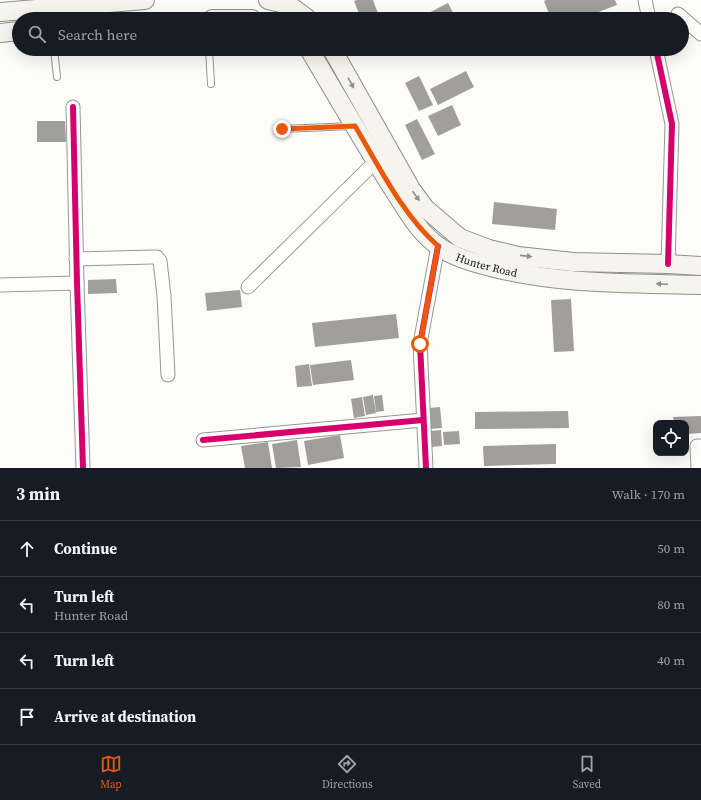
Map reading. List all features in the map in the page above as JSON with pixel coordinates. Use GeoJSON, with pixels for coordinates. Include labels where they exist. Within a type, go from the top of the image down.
{"type":"FeatureCollection","features":[{"type":"Feature","properties":{"kind":"main road"},"geometry":{"type":"LineString","coordinates":[[0,12],[145,0]]}},
{"type":"Feature","properties":{"kind":"main road"},"geometry":{"type":"LineString","coordinates":[[268,0],[289,5],[298,12]]}},
{"type":"Feature","properties":{"kind":"main road"},"geometry":{"type":"LineString","coordinates":[[0,33],[12,32]]}},
{"type":"Feature","properties":{"kind":"main road","name":"Hunter Road"},"geometry":{"type":"LineString","coordinates":[[313,56],[410,216],[424,233],[438,246],[470,262],[542,278],[575,281],[701,285]]}},
{"type":"Feature","properties":{"kind":"main road","name":"Hunter Road"},"geometry":{"type":"LineString","coordinates":[[336,56],[411,189],[425,208],[460,238],[489,249],[518,256],[573,262],[701,266]]}},
{"type":"Feature","properties":{"kind":"street"},"geometry":{"type":"LineString","coordinates":[[645,0],[648,12]]}},
{"type":"Feature","properties":{"kind":"street"},"geometry":{"type":"LineString","coordinates":[[689,24],[701,34]]}},
{"type":"Feature","properties":{"kind":"street"},"geometry":{"type":"LineString","coordinates":[[657,56],[672,124],[668,264]]}},
{"type":"Feature","properties":{"kind":"street"},"geometry":{"type":"LineString","coordinates":[[73,107],[76,259],[83,468]]}},
{"type":"Feature","properties":{"kind":"street"},"geometry":{"type":"LineString","coordinates":[[248,287],[376,161]]}},
{"type":"Feature","properties":{"kind":"street"},"geometry":{"type":"LineString","coordinates":[[426,468],[420,344],[438,246]]}},
{"type":"Feature","properties":{"kind":"street"},"geometry":{"type":"LineString","coordinates":[[76,259],[152,257],[157,258],[160,261],[164,296],[168,375]]}},
{"type":"Feature","properties":{"kind":"street"},"geometry":{"type":"LineString","coordinates":[[0,285],[77,283]]}},
{"type":"Feature","properties":{"kind":"street"},"geometry":{"type":"LineString","coordinates":[[203,440],[423,420]]}},
{"type":"Feature","properties":{"kind":"street"},"geometry":{"type":"LineString","coordinates":[[698,468],[697,446],[701,446]]}},
{"type":"Feature","properties":{"kind":"lane"},"geometry":{"type":"LineString","coordinates":[[55,56],[57,77]]}},
{"type":"Feature","properties":{"kind":"lane"},"geometry":{"type":"LineString","coordinates":[[209,56],[211,84]]}},
{"type":"Feature","properties":{"kind":"lane"},"geometry":{"type":"LineString","coordinates":[[282,129],[355,126]]}},
{"type":"Feature","properties":{"kind":"building"},"geometry":{"type":"Polygon","coordinates":[[[373,0],[378,12],[358,12],[354,1],[373,0]]]}},
{"type":"Feature","properties":{"kind":"building"},"geometry":{"type":"Polygon","coordinates":[[[615,0],[617,5],[598,12],[548,12],[544,1],[615,0]]]}},
{"type":"Feature","properties":{"kind":"building"},"geometry":{"type":"Polygon","coordinates":[[[448,3],[452,12],[431,12],[448,3]]]}},
{"type":"Feature","properties":{"kind":"building"},"geometry":{"type":"Polygon","coordinates":[[[466,71],[474,87],[438,105],[430,89],[466,71]]]}},
{"type":"Feature","properties":{"kind":"building"},"geometry":{"type":"Polygon","coordinates":[[[419,76],[433,105],[419,111],[405,83],[419,76]]]}},
{"type":"Feature","properties":{"kind":"building"},"geometry":{"type":"Polygon","coordinates":[[[452,105],[461,125],[438,136],[428,116],[452,105]]]}},
{"type":"Feature","properties":{"kind":"building"},"geometry":{"type":"Polygon","coordinates":[[[417,119],[435,154],[422,160],[405,125],[417,119]]]}},
{"type":"Feature","properties":{"kind":"building"},"geometry":{"type":"Polygon","coordinates":[[[37,121],[65,121],[66,142],[37,142],[37,121]]]}},
{"type":"Feature","properties":{"kind":"building"},"geometry":{"type":"Polygon","coordinates":[[[494,202],[557,209],[555,230],[492,224],[494,202]]]}},
{"type":"Feature","properties":{"kind":"building"},"geometry":{"type":"Polygon","coordinates":[[[116,279],[117,293],[88,294],[88,280],[116,279]]]}},
{"type":"Feature","properties":{"kind":"building"},"geometry":{"type":"Polygon","coordinates":[[[240,290],[242,307],[207,311],[205,293],[240,290]]]}},
{"type":"Feature","properties":{"kind":"building"},"geometry":{"type":"Polygon","coordinates":[[[571,299],[574,351],[554,352],[551,300],[571,299]]]}},
{"type":"Feature","properties":{"kind":"building"},"geometry":{"type":"Polygon","coordinates":[[[396,314],[399,338],[315,347],[312,323],[396,314]]]}},
{"type":"Feature","properties":{"kind":"building"},"geometry":{"type":"Polygon","coordinates":[[[351,360],[354,380],[313,385],[310,365],[351,360]]]}},
{"type":"Feature","properties":{"kind":"building"},"geometry":{"type":"Polygon","coordinates":[[[309,364],[312,386],[297,387],[295,366],[309,364]]]}},
{"type":"Feature","properties":{"kind":"building"},"geometry":{"type":"Polygon","coordinates":[[[373,395],[376,413],[366,415],[363,397],[373,395]]]}},
{"type":"Feature","properties":{"kind":"building"},"geometry":{"type":"Polygon","coordinates":[[[382,395],[384,411],[376,412],[374,396],[382,395]]]}},
{"type":"Feature","properties":{"kind":"building"},"geometry":{"type":"Polygon","coordinates":[[[362,397],[365,416],[354,418],[351,399],[362,397]]]}},
{"type":"Feature","properties":{"kind":"building"},"geometry":{"type":"Polygon","coordinates":[[[440,407],[442,428],[429,429],[428,408],[440,407]]]}},
{"type":"Feature","properties":{"kind":"building"},"geometry":{"type":"Polygon","coordinates":[[[568,411],[569,428],[475,429],[475,412],[568,411]]]}},
{"type":"Feature","properties":{"kind":"building"},"geometry":{"type":"Polygon","coordinates":[[[701,416],[701,433],[689,434],[689,420],[674,420],[673,417],[701,416]]]}},
{"type":"Feature","properties":{"kind":"building"},"geometry":{"type":"Polygon","coordinates":[[[441,430],[442,446],[431,447],[430,431],[441,430]]]}},
{"type":"Feature","properties":{"kind":"building"},"geometry":{"type":"Polygon","coordinates":[[[459,431],[460,444],[444,445],[443,432],[459,431]]]}},
{"type":"Feature","properties":{"kind":"building"},"geometry":{"type":"Polygon","coordinates":[[[340,435],[344,458],[308,465],[304,441],[340,435]]]}},
{"type":"Feature","properties":{"kind":"building"},"geometry":{"type":"Polygon","coordinates":[[[297,440],[301,467],[276,468],[272,444],[297,440]]]}},
{"type":"Feature","properties":{"kind":"building"},"geometry":{"type":"Polygon","coordinates":[[[268,442],[272,468],[245,468],[241,446],[268,442]]]}},
{"type":"Feature","properties":{"kind":"building"},"geometry":{"type":"Polygon","coordinates":[[[556,444],[556,464],[484,466],[483,446],[556,444]]]}},
{"type":"Feature","properties":{"kind":"cycle path"},"geometry":{"type":"LineString","coordinates":[[657,56],[672,124],[668,264]]}},
{"type":"Feature","properties":{"kind":"cycle path"},"geometry":{"type":"LineString","coordinates":[[73,107],[83,468]]}},
{"type":"Feature","properties":{"kind":"cycle path"},"geometry":{"type":"LineString","coordinates":[[426,468],[420,344],[438,246]]}},
{"type":"Feature","properties":{"kind":"cycle path"},"geometry":{"type":"LineString","coordinates":[[203,440],[423,420]]}},
{"type":"Feature","properties":{"kind":"route"},"geometry":{"type":"LineString","coordinates":[[282,129],[355,126],[410,216],[424,233],[438,246],[420,344]]}}]}
